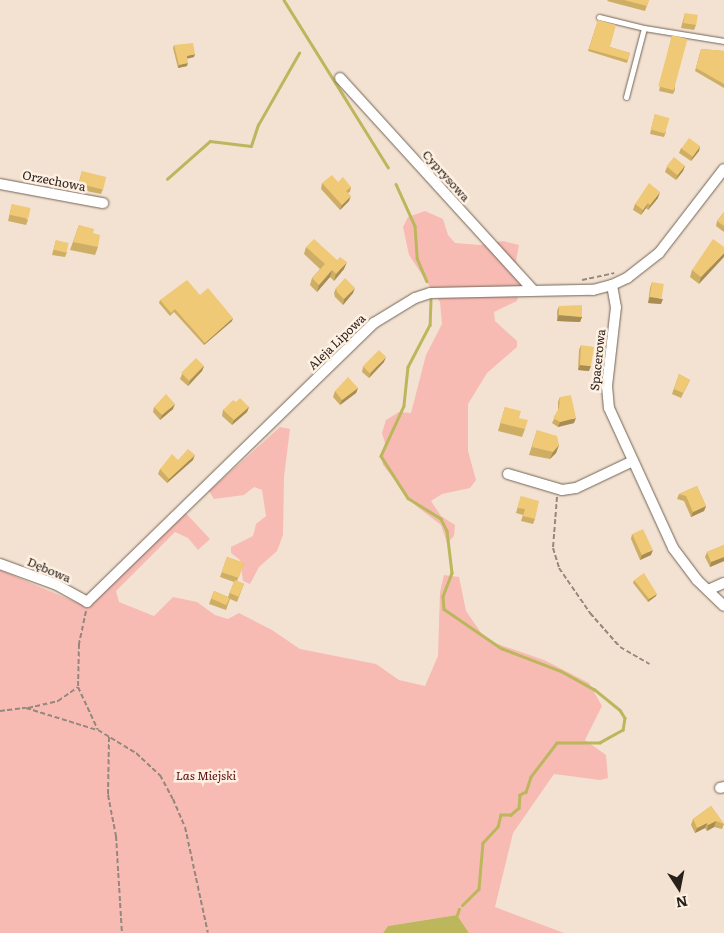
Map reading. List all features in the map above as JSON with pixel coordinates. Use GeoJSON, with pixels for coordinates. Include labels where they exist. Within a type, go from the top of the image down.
{"type":"FeatureCollection","features":[{"type":"Feature","properties":{"kind":"street","name":"Cyprysowa"},"geometry":{"type":"LineString","coordinates":[[340,78],[533,290]]}},
{"type":"Feature","properties":{"kind":"street","name":"Aleja Lipowa"},"geometry":{"type":"LineString","coordinates":[[87,602],[374,322],[415,298],[430,293],[592,290],[612,285],[626,278],[659,253],[724,169]]}},
{"type":"Feature","properties":{"kind":"street","name":"Orzechowa"},"geometry":{"type":"LineString","coordinates":[[0,184],[103,203]]}},
{"type":"Feature","properties":{"kind":"street","name":"Spacerowa"},"geometry":{"type":"LineString","coordinates":[[612,285],[616,307],[607,397],[633,461],[673,548],[685,567],[724,606]]}},
{"type":"Feature","properties":{"kind":"street"},"geometry":{"type":"LineString","coordinates":[[508,474],[558,490],[576,488],[633,461]]}},
{"type":"Feature","properties":{"kind":"street","name":"Dębowa"},"geometry":{"type":"LineString","coordinates":[[0,564],[55,584],[87,602]]}},
{"type":"Feature","properties":{"kind":"street"},"geometry":{"type":"LineString","coordinates":[[708,590],[724,583]]}},
{"type":"Feature","properties":{"kind":"lane"},"geometry":{"type":"LineString","coordinates":[[599,17],[644,28],[724,41]]}},
{"type":"Feature","properties":{"kind":"lane"},"geometry":{"type":"LineString","coordinates":[[626,97],[644,28]]}},
{"type":"Feature","properties":{"kind":"path"},"geometry":{"type":"LineString","coordinates":[[573,280],[601,277],[620,270]]}},
{"type":"Feature","properties":{"kind":"path"},"geometry":{"type":"LineString","coordinates":[[558,490],[553,548],[559,568],[590,613],[620,648],[648,664]]}},
{"type":"Feature","properties":{"kind":"path"},"geometry":{"type":"LineString","coordinates":[[87,602],[80,644],[78,687],[98,730]]}},
{"type":"Feature","properties":{"kind":"path"},"geometry":{"type":"LineString","coordinates":[[0,712],[58,701],[78,687]]}},
{"type":"Feature","properties":{"kind":"path"},"geometry":{"type":"LineString","coordinates":[[26,708],[98,730],[136,753],[160,775],[185,827],[208,933]]}},
{"type":"Feature","properties":{"kind":"path"},"geometry":{"type":"LineString","coordinates":[[109,737],[108,795],[116,836],[122,933]]}},
{"type":"Feature","properties":{"kind":"green space"},"geometry":{"type":"Polygon","coordinates":[[[425,211],[443,219],[448,235],[455,243],[480,245],[503,241],[519,245],[516,261],[523,273],[517,301],[494,312],[495,321],[517,341],[517,347],[487,373],[468,404],[468,451],[476,480],[470,488],[442,494],[431,501],[441,516],[455,525],[454,536],[447,543],[441,525],[415,505],[383,465],[381,456],[385,443],[382,433],[386,420],[399,412],[411,413],[426,355],[442,324],[440,302],[409,255],[403,227],[408,217],[425,211]]]}},
{"type":"Feature","properties":{"kind":"green space"},"geometry":{"type":"Polygon","coordinates":[[[280,427],[290,429],[284,477],[283,535],[277,551],[259,567],[250,584],[243,581],[240,560],[231,553],[231,547],[253,536],[256,524],[266,516],[262,490],[254,487],[244,495],[214,499],[209,491],[280,427]]]}},
{"type":"Feature","properties":{"kind":"green space","name":"Las Miejski"},"geometry":{"type":"Polygon","coordinates":[[[179,506],[210,539],[198,550],[188,538],[175,532],[116,591],[119,602],[154,616],[173,597],[197,602],[215,615],[228,619],[239,613],[272,630],[300,649],[376,664],[399,680],[425,686],[438,656],[440,592],[444,575],[459,577],[466,611],[486,640],[544,660],[589,683],[602,706],[585,740],[606,755],[608,778],[600,780],[554,774],[513,833],[495,907],[564,933],[469,933],[457,915],[388,926],[383,933],[0,933],[0,570],[78,603],[179,506]]]}},
{"type":"Feature","properties":{"kind":"shaded area"},"geometry":{"type":"Polygon","coordinates":[[[457,915],[469,933],[383,933],[388,926],[457,915]]]}},
{"type":"Feature","properties":{"kind":"building"},"geometry":{"type":"Polygon","coordinates":[[[624,0],[649,0],[647,6],[624,0]]]}},
{"type":"Feature","properties":{"kind":"building"},"geometry":{"type":"Polygon","coordinates":[[[685,13],[698,15],[696,25],[683,23],[685,13]]]}},
{"type":"Feature","properties":{"kind":"building"},"geometry":{"type":"Polygon","coordinates":[[[598,20],[616,25],[610,47],[630,53],[628,60],[589,49],[598,20]]]}},
{"type":"Feature","properties":{"kind":"building"},"geometry":{"type":"Polygon","coordinates":[[[672,35],[687,39],[674,90],[658,86],[672,35]]]}},
{"type":"Feature","properties":{"kind":"building"},"geometry":{"type":"Polygon","coordinates":[[[193,43],[195,54],[187,56],[188,63],[179,65],[174,45],[193,43]]]}},
{"type":"Feature","properties":{"kind":"building"},"geometry":{"type":"Polygon","coordinates":[[[701,49],[724,51],[724,84],[696,68],[701,49]]]}},
{"type":"Feature","properties":{"kind":"building"},"geometry":{"type":"Polygon","coordinates":[[[655,114],[669,118],[665,134],[651,129],[655,114]]]}},
{"type":"Feature","properties":{"kind":"building"},"geometry":{"type":"Polygon","coordinates":[[[689,138],[700,146],[693,157],[681,149],[689,138]]]}},
{"type":"Feature","properties":{"kind":"building"},"geometry":{"type":"Polygon","coordinates":[[[674,157],[685,166],[677,175],[666,166],[674,157]]]}},
{"type":"Feature","properties":{"kind":"building"},"geometry":{"type":"Polygon","coordinates":[[[82,171],[106,177],[103,190],[79,184],[82,171]]]}},
{"type":"Feature","properties":{"kind":"building"},"geometry":{"type":"Polygon","coordinates":[[[332,175],[338,182],[343,177],[351,187],[346,191],[351,196],[342,205],[322,183],[332,175]]]}},
{"type":"Feature","properties":{"kind":"building"},"geometry":{"type":"Polygon","coordinates":[[[649,183],[660,192],[650,205],[648,203],[643,210],[635,204],[649,183]]]}},
{"type":"Feature","properties":{"kind":"building"},"geometry":{"type":"Polygon","coordinates":[[[12,204],[31,208],[28,219],[10,215],[12,204]]]}},
{"type":"Feature","properties":{"kind":"building"},"geometry":{"type":"Polygon","coordinates":[[[724,212],[724,226],[717,221],[724,212]]]}},
{"type":"Feature","properties":{"kind":"building"},"geometry":{"type":"Polygon","coordinates":[[[79,225],[94,229],[93,233],[100,235],[98,247],[73,242],[79,225]]]}},
{"type":"Feature","properties":{"kind":"building"},"geometry":{"type":"Polygon","coordinates":[[[314,239],[337,260],[340,257],[347,262],[336,274],[332,270],[319,285],[312,278],[325,264],[306,247],[314,239]]]}},
{"type":"Feature","properties":{"kind":"building"},"geometry":{"type":"Polygon","coordinates":[[[713,239],[724,247],[724,253],[701,277],[692,270],[713,239]]]}},
{"type":"Feature","properties":{"kind":"building"},"geometry":{"type":"Polygon","coordinates":[[[56,240],[69,243],[66,253],[54,250],[56,240]]]}},
{"type":"Feature","properties":{"kind":"building"},"geometry":{"type":"Polygon","coordinates":[[[345,278],[355,288],[344,299],[337,292],[336,288],[345,278]]]}},
{"type":"Feature","properties":{"kind":"building"},"geometry":{"type":"Polygon","coordinates":[[[187,280],[200,295],[208,288],[233,318],[205,343],[175,309],[171,313],[160,300],[187,280]]]}},
{"type":"Feature","properties":{"kind":"building"},"geometry":{"type":"Polygon","coordinates":[[[652,282],[664,284],[662,299],[650,297],[652,282]]]}},
{"type":"Feature","properties":{"kind":"building"},"geometry":{"type":"Polygon","coordinates":[[[582,305],[582,317],[559,315],[559,306],[582,305]]]}},
{"type":"Feature","properties":{"kind":"building"},"geometry":{"type":"Polygon","coordinates":[[[581,345],[594,347],[591,366],[580,365],[581,345]]]}},
{"type":"Feature","properties":{"kind":"building"},"geometry":{"type":"Polygon","coordinates":[[[379,350],[386,357],[370,373],[363,366],[379,350]]]}},
{"type":"Feature","properties":{"kind":"building"},"geometry":{"type":"Polygon","coordinates":[[[196,358],[204,366],[189,381],[181,373],[196,358]]]}},
{"type":"Feature","properties":{"kind":"building"},"geometry":{"type":"Polygon","coordinates":[[[679,374],[690,380],[683,393],[674,389],[679,374]]]}},
{"type":"Feature","properties":{"kind":"building"},"geometry":{"type":"Polygon","coordinates":[[[348,377],[358,388],[342,400],[335,391],[348,377]]]}},
{"type":"Feature","properties":{"kind":"building"},"geometry":{"type":"Polygon","coordinates":[[[166,394],[175,404],[162,415],[154,407],[166,394]]]}},
{"type":"Feature","properties":{"kind":"building"},"geometry":{"type":"Polygon","coordinates":[[[571,395],[576,418],[560,422],[553,418],[559,408],[560,397],[571,395]]]}},
{"type":"Feature","properties":{"kind":"building"},"geometry":{"type":"Polygon","coordinates":[[[240,398],[249,407],[234,420],[223,410],[233,400],[236,402],[240,398]]]}},
{"type":"Feature","properties":{"kind":"building"},"geometry":{"type":"Polygon","coordinates":[[[505,407],[521,411],[519,418],[528,420],[525,429],[500,423],[505,407]]]}},
{"type":"Feature","properties":{"kind":"building"},"geometry":{"type":"Polygon","coordinates":[[[537,430],[557,436],[559,445],[553,452],[532,447],[537,430]]]}},
{"type":"Feature","properties":{"kind":"building"},"geometry":{"type":"Polygon","coordinates":[[[188,449],[195,455],[169,479],[160,469],[172,454],[178,460],[188,449]]]}},
{"type":"Feature","properties":{"kind":"building"},"geometry":{"type":"Polygon","coordinates":[[[697,486],[706,506],[693,512],[686,496],[679,494],[697,486]]]}},
{"type":"Feature","properties":{"kind":"building"},"geometry":{"type":"Polygon","coordinates":[[[521,496],[539,501],[535,519],[523,516],[525,509],[517,508],[521,496]]]}},
{"type":"Feature","properties":{"kind":"building"},"geometry":{"type":"Polygon","coordinates":[[[643,529],[653,550],[642,555],[632,534],[643,529]]]}},
{"type":"Feature","properties":{"kind":"building"},"geometry":{"type":"Polygon","coordinates":[[[724,545],[724,557],[711,562],[707,552],[724,545]]]}},
{"type":"Feature","properties":{"kind":"building"},"geometry":{"type":"Polygon","coordinates":[[[227,557],[244,563],[239,578],[222,572],[227,557]]]}},
{"type":"Feature","properties":{"kind":"building"},"geometry":{"type":"Polygon","coordinates":[[[644,573],[657,594],[649,599],[634,580],[644,573]]]}},
{"type":"Feature","properties":{"kind":"building"},"geometry":{"type":"Polygon","coordinates":[[[235,580],[244,584],[238,597],[229,593],[235,580]]]}},
{"type":"Feature","properties":{"kind":"building"},"geometry":{"type":"Polygon","coordinates":[[[214,591],[230,598],[226,605],[211,598],[214,591]]]}},
{"type":"Feature","properties":{"kind":"building"},"geometry":{"type":"Polygon","coordinates":[[[711,806],[724,824],[716,821],[697,828],[693,819],[711,806]]]}},
{"type":"Feature","properties":{"kind":"waterway"},"geometry":{"type":"LineString","coordinates":[[284,0],[388,167]]}},
{"type":"Feature","properties":{"kind":"waterway"},"geometry":{"type":"LineString","coordinates":[[167,179],[210,141],[251,146],[258,125],[299,53]]}},
{"type":"Feature","properties":{"kind":"waterway"},"geometry":{"type":"LineString","coordinates":[[396,184],[415,226],[417,258],[427,281]]}},
{"type":"Feature","properties":{"kind":"waterway"},"geometry":{"type":"LineString","coordinates":[[431,300],[430,325],[408,367],[404,406],[381,456],[408,498],[441,519],[447,531],[452,573],[443,596],[444,609],[501,648],[561,671],[594,689],[620,710],[625,718],[623,730],[600,743],[557,743],[531,777],[526,792],[520,795],[519,808],[511,815],[501,815],[498,827],[483,843],[479,889],[463,905]]}},
{"type":"Feature","properties":{"kind":"waterway"},"geometry":{"type":"LineString","coordinates":[[457,915],[459,909]]}}]}
